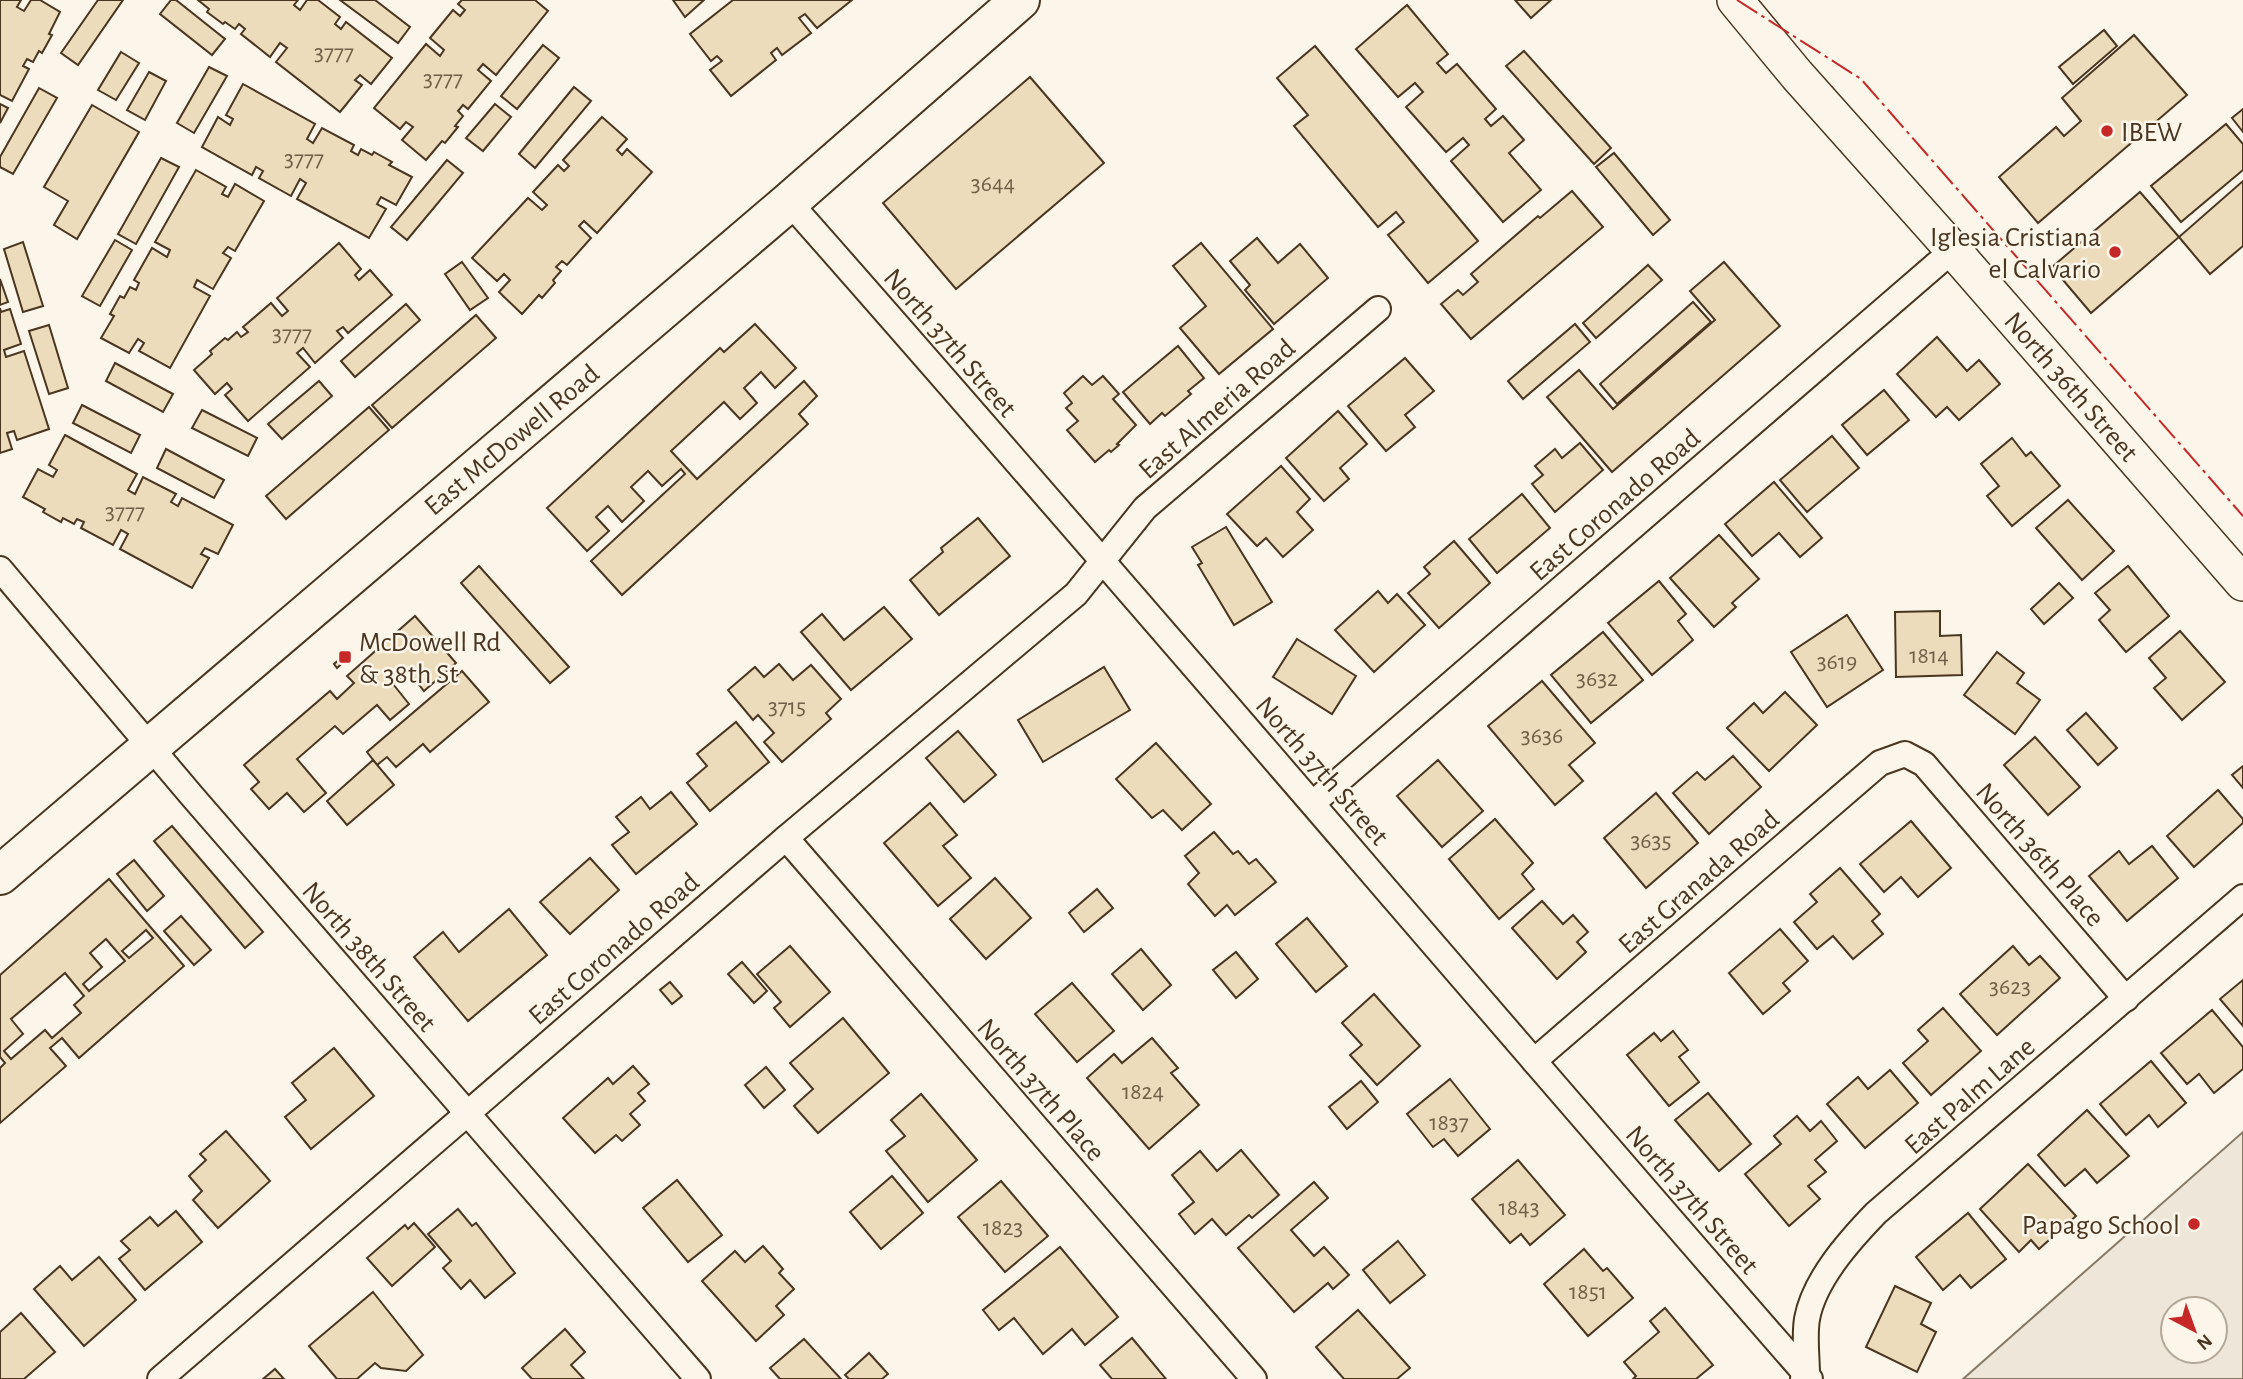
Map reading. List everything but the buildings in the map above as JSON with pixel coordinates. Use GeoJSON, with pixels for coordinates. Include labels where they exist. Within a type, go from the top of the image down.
{"type":"FeatureCollection","features":[{"type":"Feature","properties":{"kind":"main road","name":"East McDowell Road"},"geometry":{"type":"LineString","coordinates":[[0,875],[789,202],[1020,0]]}},
{"type":"Feature","properties":{"kind":"main road","name":"North 36th Street"},"geometry":{"type":"LineString","coordinates":[[1735,0],[1797,75],[2243,583]]}},
{"type":"Feature","properties":{"kind":"street","name":"North 37th Street"},"geometry":{"type":"LineString","coordinates":[[789,202],[1313,803],[1807,1378]]}},
{"type":"Feature","properties":{"kind":"street","name":"East Coronado Road"},"geometry":{"type":"LineString","coordinates":[[1313,803],[1953,250]]}},
{"type":"Feature","properties":{"kind":"street","name":"East Almeria Road"},"geometry":{"type":"LineString","coordinates":[[1103,561],[1145,508],[1378,309]]}},
{"type":"Feature","properties":{"kind":"street","name":"East Coronado Road"},"geometry":{"type":"LineString","coordinates":[[160,1379],[786,838],[1076,594],[1103,561]]}},
{"type":"Feature","properties":{"kind":"street","name":"North 38th Street"},"geometry":{"type":"LineString","coordinates":[[0,569],[698,1379]]}},
{"type":"Feature","properties":{"kind":"street","name":"North 36th Place"},"geometry":{"type":"LineString","coordinates":[[1905,754],[1924,764],[2126,999]]}},
{"type":"Feature","properties":{"kind":"street","name":"East Granada Road"},"geometry":{"type":"LineString","coordinates":[[1534,1061],[1880,763],[1905,754]]}},
{"type":"Feature","properties":{"kind":"street","name":"North 37th Place"},"geometry":{"type":"LineString","coordinates":[[786,838],[1254,1379]]}},
{"type":"Feature","properties":{"kind":"street","name":"East Palm Lane"},"geometry":{"type":"LineString","coordinates":[[1807,1378],[1807,1320],[1816,1293],[1847,1243],[1876,1213],[2243,897]]}},
{"type":"Feature","properties":{"kind":"shaded area","name":"Papago School"},"geometry":{"type":"Polygon","coordinates":[[[2243,1132],[2243,1379],[1963,1379],[2243,1132]]]}},
{"type":"Feature","properties":{"kind":"power"},"geometry":{"type":"LineString","coordinates":[[1737,0],[1861,79],[2243,516]]}},
{"type":"Feature","properties":{"kind":"place","name":"IBEW"},"geometry":{"type":"Point","coordinates":[2107,131]}},
{"type":"Feature","properties":{"kind":"place","name":"Iglesia Cristiana el Calvario"},"geometry":{"type":"Point","coordinates":[2115,252]}},
{"type":"Feature","properties":{"kind":"place","name":"McDowell Rd & 38th St"},"geometry":{"type":"Point","coordinates":[345,657]}},
{"type":"Feature","properties":{"kind":"place","name":"Papago School"},"geometry":{"type":"Point","coordinates":[2194,1224]}}]}
